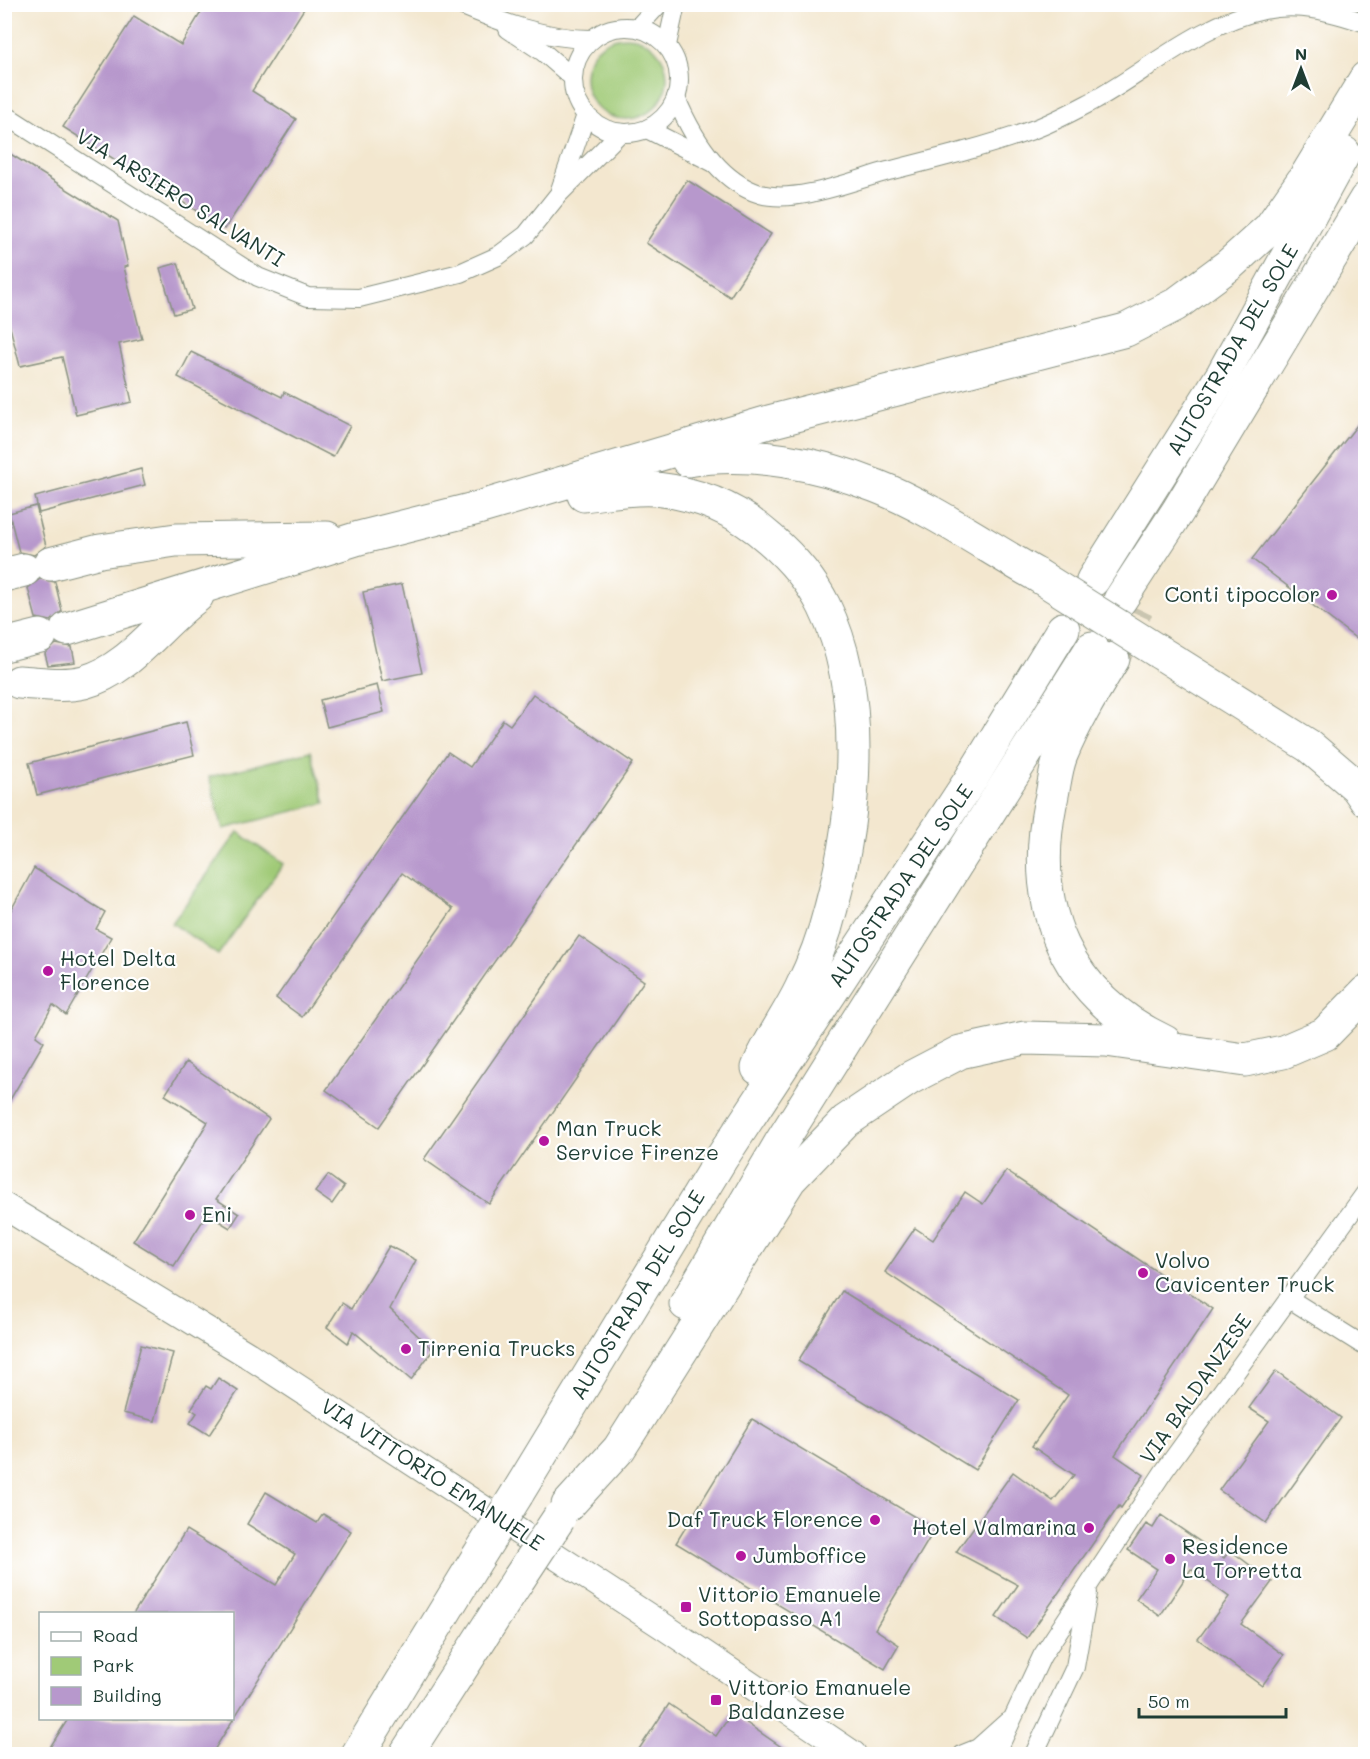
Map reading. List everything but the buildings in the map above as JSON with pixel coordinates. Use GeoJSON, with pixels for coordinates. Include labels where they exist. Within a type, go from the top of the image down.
{"type":"FeatureCollection","features":[{"type":"Feature","properties":{"kind":"highway"},"geometry":{"type":"LineString","coordinates":[[4,645],[212,585],[359,538],[594,476],[769,422],[1126,330],[1175,305],[1229,265],[1270,228],[1307,175],[1365,78]]}},
{"type":"Feature","properties":{"kind":"highway","name":"AUTOSTRADA DEL SOLE"},"geometry":{"type":"LineString","coordinates":[[1093,580],[1223,374],[1365,115]]}},
{"type":"Feature","properties":{"kind":"highway","name":"AUTOSTRADA DEL SOLE"},"geometry":{"type":"LineString","coordinates":[[1128,604],[1179,511],[1365,199]]}},
{"type":"Feature","properties":{"kind":"highway"},"geometry":{"type":"LineString","coordinates":[[594,476],[696,459],[764,458],[826,469],[878,487],[1037,575],[1309,746],[1357,787],[1365,800]]}},
{"type":"Feature","properties":{"kind":"highway"},"geometry":{"type":"LineString","coordinates":[[478,508],[628,489],[682,493],[710,501],[757,527],[789,557],[812,585],[837,636],[847,684],[852,782],[849,822],[832,907],[819,948],[801,989],[761,1062],[721,1160]]}},
{"type":"Feature","properties":{"kind":"highway"},"geometry":{"type":"LineString","coordinates":[[26,570],[100,551],[176,540],[359,538]]}},
{"type":"Feature","properties":{"kind":"highway"},"geometry":{"type":"LineString","coordinates":[[19,682],[63,685],[83,682],[102,675],[121,664],[183,606],[212,585]]}},
{"type":"Feature","properties":{"kind":"highway","name":"AUTOSTRADA DEL SOLE"},"geometry":{"type":"LineString","coordinates":[[358,1755],[721,1160],[971,779],[1063,629]]}},
{"type":"Feature","properties":{"kind":"highway","name":"AUTOSTRADA DEL SOLE"},"geometry":{"type":"LineString","coordinates":[[406,1755],[563,1511],[780,1144],[1103,653],[1090,695],[1060,757],[1046,826],[1046,887],[1062,943],[1080,976],[1113,1011],[1141,1030],[1189,1053]]}},
{"type":"Feature","properties":{"kind":"highway"},"geometry":{"type":"LineString","coordinates":[[563,1511],[619,1449],[790,1179],[846,1121],[910,1078],[960,1052],[1024,1038],[1106,1040],[1245,1060],[1283,1052],[1325,1034],[1365,992]]}},
{"type":"Feature","properties":{"kind":"main road","name":"VIA VITTORIO EMANUELE"},"geometry":{"type":"LineString","coordinates":[[4,1206],[248,1355],[666,1628],[854,1755]]}},
{"type":"Feature","properties":{"kind":"street"},"geometry":{"type":"LineString","coordinates":[[458,4],[496,21],[543,52],[572,77]]}},
{"type":"Feature","properties":{"kind":"street"},"geometry":{"type":"LineString","coordinates":[[638,27],[659,4]]}},
{"type":"Feature","properties":{"kind":"street"},"geometry":{"type":"LineString","coordinates":[[667,45],[676,4]]}},
{"type":"Feature","properties":{"kind":"street"},"geometry":{"type":"LineString","coordinates":[[646,129],[715,164],[738,184],[760,194],[793,196],[1034,129],[1093,101],[1184,44],[1231,19],[1265,9],[1297,7],[1327,10],[1365,23]]}},
{"type":"Feature","properties":{"kind":"street"},"geometry":{"type":"LineString","coordinates":[[496,21],[567,39],[591,39]]}},
{"type":"Feature","properties":{"kind":"street"},"geometry":{"type":"LineString","coordinates":[[621,26],[638,27],[654,34],[667,45],[679,70],[676,98],[664,116],[646,129],[620,133],[596,124],[586,116],[573,91],[572,77],[575,63],[591,39],[605,30],[621,26]]}},
{"type":"Feature","properties":{"kind":"street"},"geometry":{"type":"LineString","coordinates":[[676,98],[685,120],[715,164]]}},
{"type":"Feature","properties":{"kind":"street","name":"VIA ARSIERO SALVANTI"},"geometry":{"type":"LineString","coordinates":[[4,114],[258,277],[308,297],[359,298],[460,273],[498,256],[526,235],[558,195],[620,133]]}},
{"type":"Feature","properties":{"kind":"street","name":"VIA ARSIERO SALVANTI"},"geometry":{"type":"LineString","coordinates":[[558,195],[586,116]]}},
{"type":"Feature","properties":{"kind":"street","name":"VIA BALDANZESE"},"geometry":{"type":"LineString","coordinates":[[996,1755],[1042,1656],[1164,1471],[1365,1192]]}},
{"type":"Feature","properties":{"kind":"street"},"geometry":{"type":"LineString","coordinates":[[1288,1298],[1365,1347]]}},
{"type":"Feature","properties":{"kind":"street","name":"VIA BALDANZESE"},"geometry":{"type":"LineString","coordinates":[[1034,1755],[1075,1667],[1081,1646],[1089,1586]]}},
{"type":"Feature","properties":{"kind":"street","name":"VIA BALDANZESE"},"geometry":{"type":"LineString","coordinates":[[963,1755],[986,1742],[1017,1712]]}},
{"type":"Feature","properties":{"kind":"green space"},"geometry":{"type":"Polygon","coordinates":[[[626,37],[642,40],[655,49],[664,62],[667,78],[664,94],[655,107],[642,116],[626,119],[610,116],[597,107],[588,94],[585,78],[588,62],[597,49],[610,40],[626,37]]]}},
{"type":"Feature","properties":{"kind":"green space"},"geometry":{"type":"Polygon","coordinates":[[[311,751],[325,803],[223,829],[209,777],[311,751]]]}},
{"type":"Feature","properties":{"kind":"green space"},"geometry":{"type":"Polygon","coordinates":[[[238,832],[283,864],[218,955],[172,923],[238,832]]]}},
{"type":"Feature","properties":{"kind":"tunnel"},"geometry":{"type":"LineString","coordinates":[[1114,657],[1137,608]]}},
{"type":"Feature","properties":{"kind":"place","name":"Conti tipocolor"},"geometry":{"type":"Point","coordinates":[1332,595]}},
{"type":"Feature","properties":{"kind":"place","name":"Hotel Delta Florence"},"geometry":{"type":"Point","coordinates":[48,971]}},
{"type":"Feature","properties":{"kind":"place","name":"Man Truck Service Firenze"},"geometry":{"type":"Point","coordinates":[544,1141]}},
{"type":"Feature","properties":{"kind":"place","name":"Eni"},"geometry":{"type":"Point","coordinates":[190,1215]}},
{"type":"Feature","properties":{"kind":"place","name":"Volvo Cavicenter Truck"},"geometry":{"type":"Point","coordinates":[1143,1273]}},
{"type":"Feature","properties":{"kind":"place","name":"Tirrenia Trucks"},"geometry":{"type":"Point","coordinates":[406,1349]}},
{"type":"Feature","properties":{"kind":"place","name":"Daf Truck Florence"},"geometry":{"type":"Point","coordinates":[875,1520]}},
{"type":"Feature","properties":{"kind":"place","name":"Hotel Valmarina"},"geometry":{"type":"Point","coordinates":[1089,1528]}},
{"type":"Feature","properties":{"kind":"place","name":"Jumboffice"},"geometry":{"type":"Point","coordinates":[741,1556]}},
{"type":"Feature","properties":{"kind":"place","name":"Residence La Torretta"},"geometry":{"type":"Point","coordinates":[1170,1559]}},
{"type":"Feature","properties":{"kind":"place","name":"Vittorio Emanuele Sottopasso A1"},"geometry":{"type":"Point","coordinates":[686,1607]}},
{"type":"Feature","properties":{"kind":"place","name":"Vittorio Emanuele Baldanzese"},"geometry":{"type":"Point","coordinates":[716,1700]}}]}
